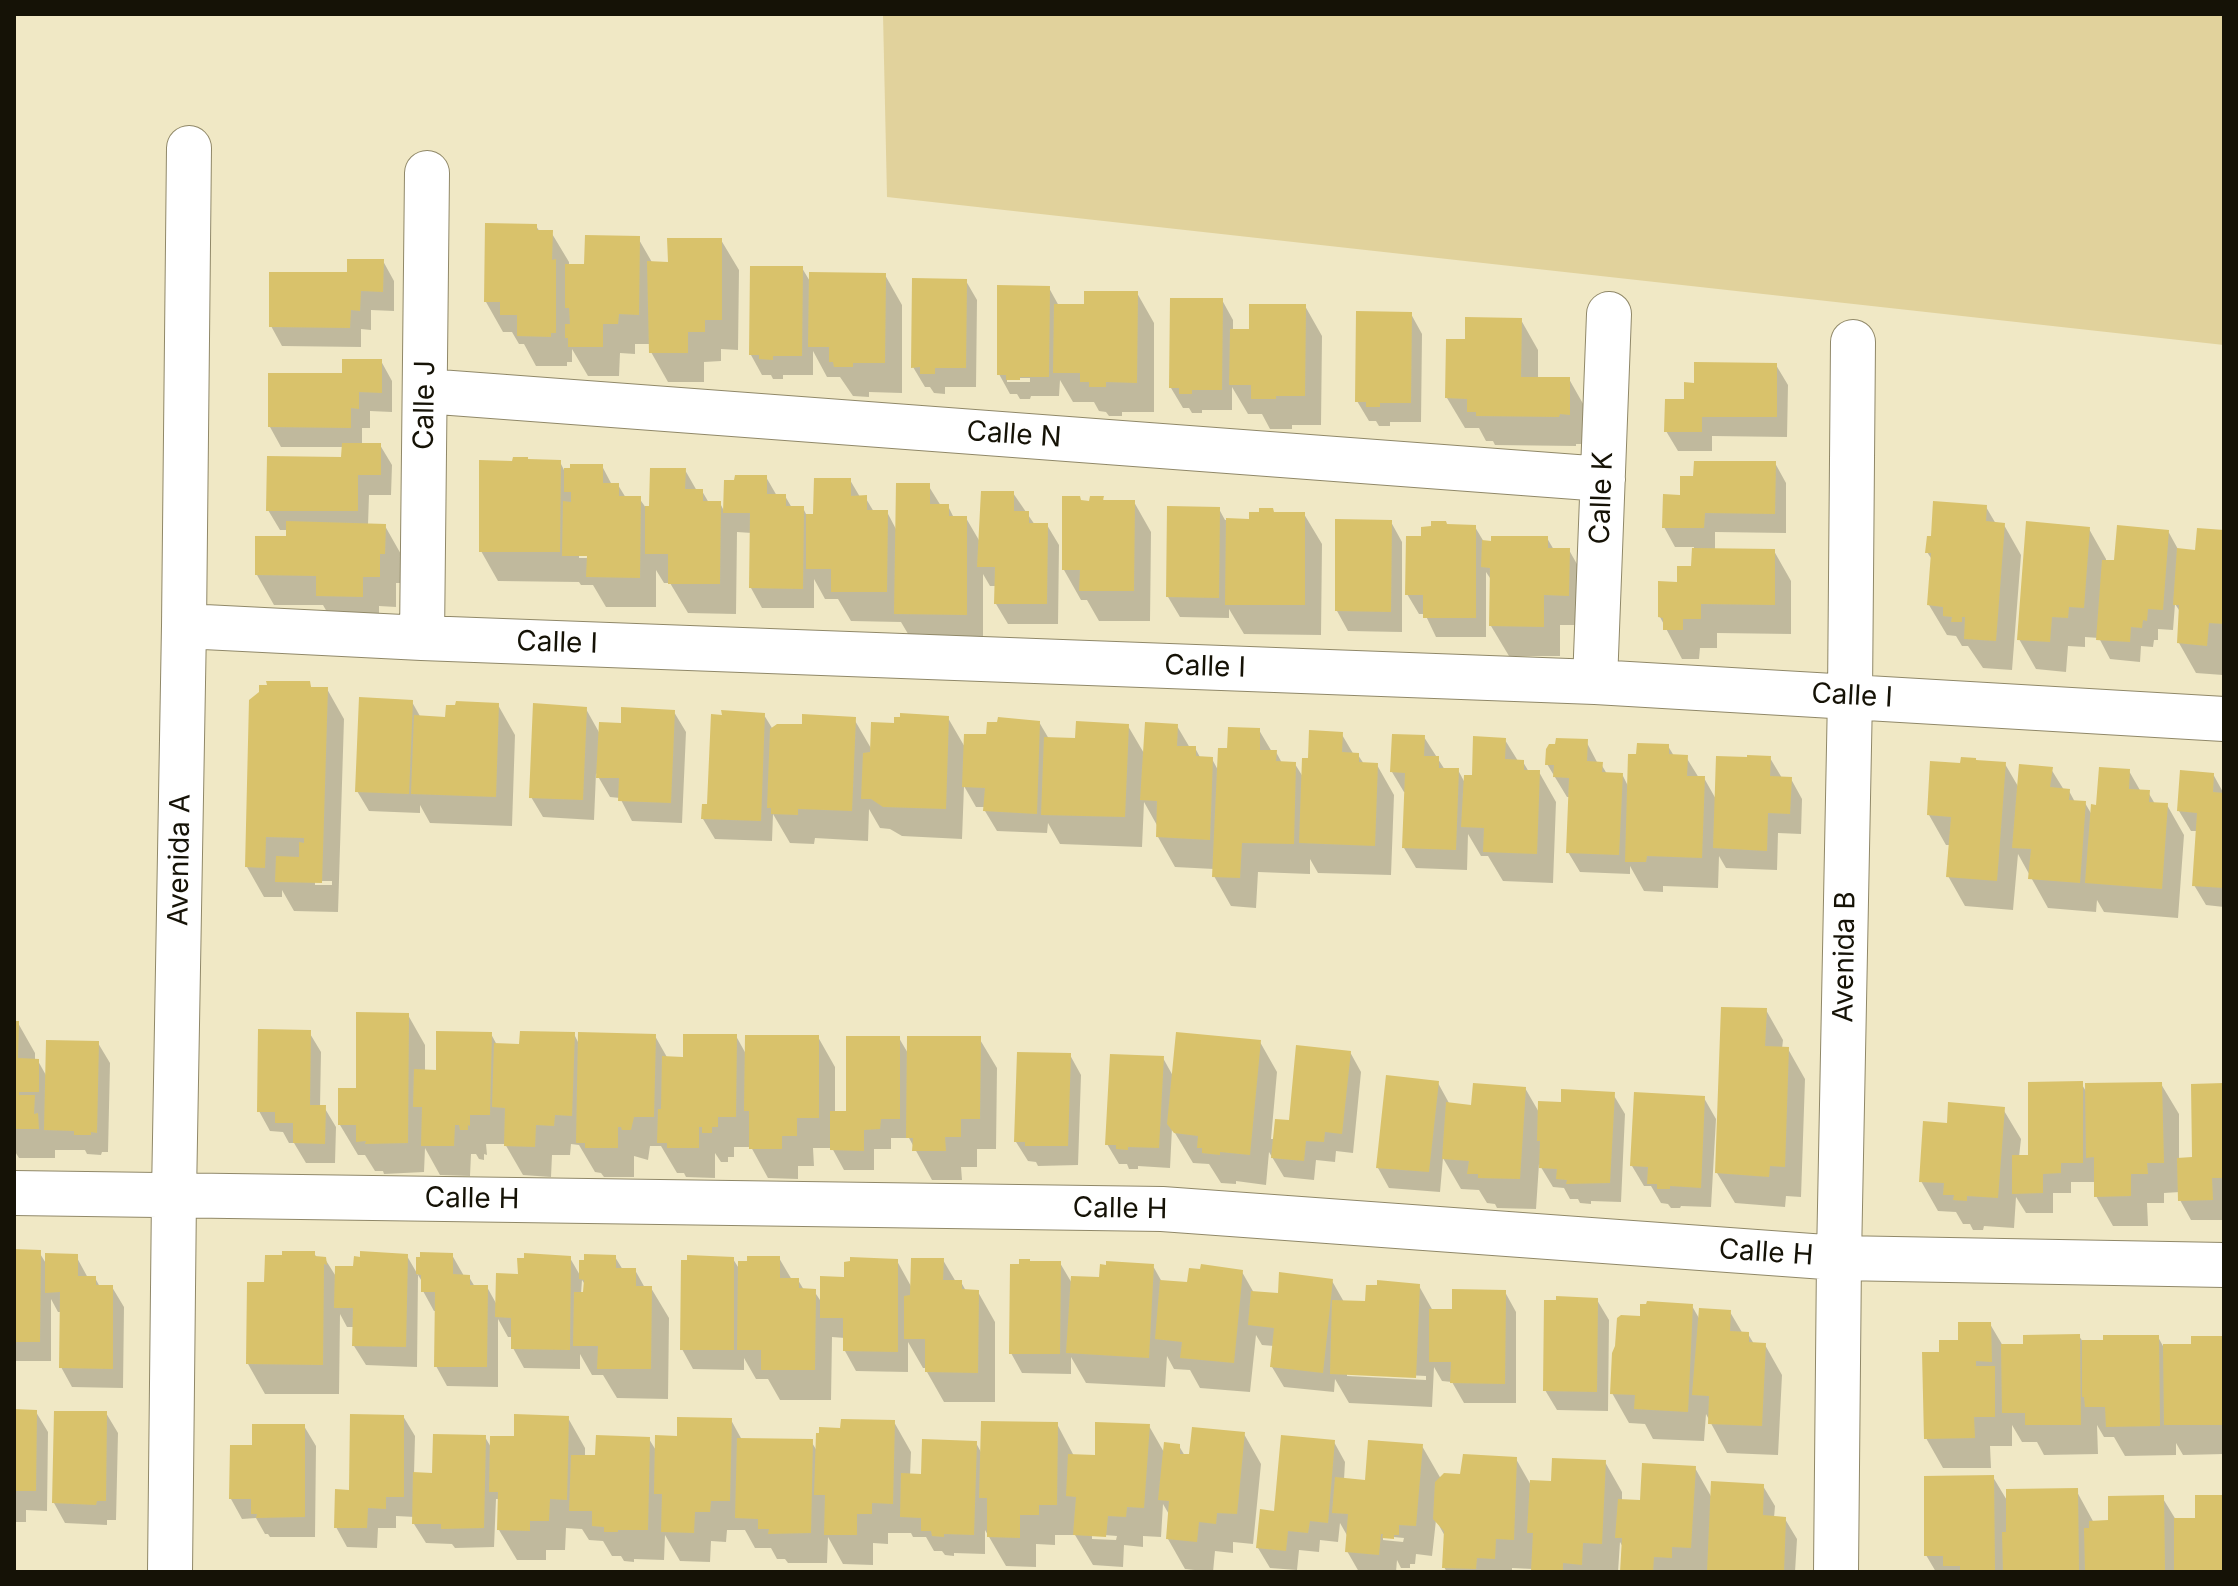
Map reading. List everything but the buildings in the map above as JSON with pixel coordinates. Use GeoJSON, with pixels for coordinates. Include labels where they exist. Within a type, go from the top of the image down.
{"type":"FeatureCollection","features":[{"type":"Feature","properties":{"kind":"street","name":"Avenida A"},"geometry":{"type":"LineString","coordinates":[[170,1572],[189,148]]}},
{"type":"Feature","properties":{"kind":"street","name":"Calle J"},"geometry":{"type":"LineString","coordinates":[[422,638],[427,173]]}},
{"type":"Feature","properties":{"kind":"street","name":"Calle K"},"geometry":{"type":"LineString","coordinates":[[1595,682],[1609,314]]}},
{"type":"Feature","properties":{"kind":"street","name":"Avenida B"},"geometry":{"type":"LineString","coordinates":[[1836,1572],[1853,342]]}},
{"type":"Feature","properties":{"kind":"street","name":"Calle N"},"geometry":{"type":"LineString","coordinates":[[425,391],[1603,479]]}},
{"type":"Feature","properties":{"kind":"street","name":"Calle I"},"geometry":{"type":"LineString","coordinates":[[184,626],[422,638],[1595,682],[2224,719]]}},
{"type":"Feature","properties":{"kind":"street","name":"Calle H"},"geometry":{"type":"LineString","coordinates":[[14,1193],[1162,1209],[1839,1258],[2224,1265]]}},
{"type":"Feature","properties":{"kind":"shaded area"},"geometry":{"type":"Polygon","coordinates":[[[883,14],[2224,14],[2224,345],[887,197],[883,14]]]}}]}
